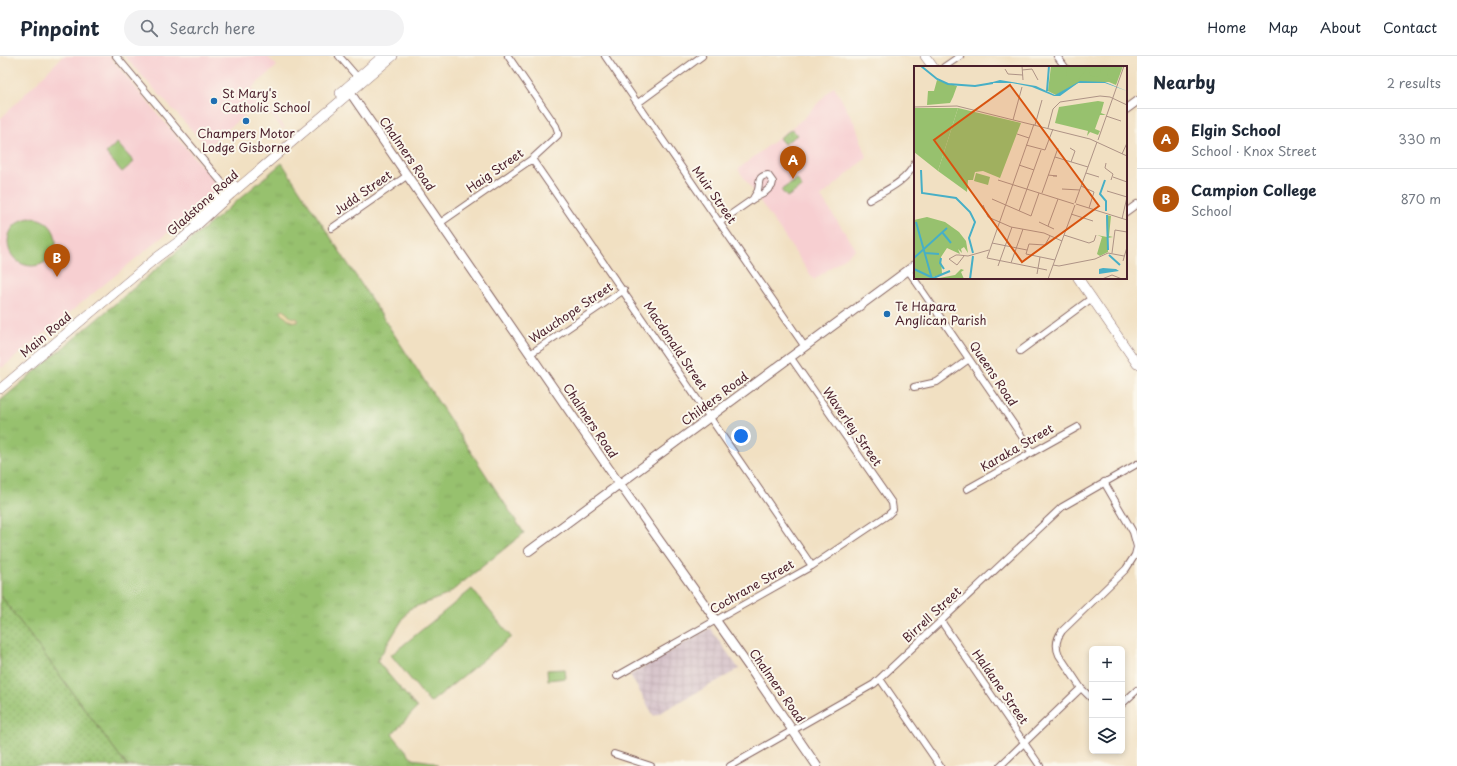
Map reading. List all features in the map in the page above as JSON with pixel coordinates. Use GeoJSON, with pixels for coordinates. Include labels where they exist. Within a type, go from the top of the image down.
{"type":"FeatureCollection","features":[{"type":"Feature","properties":{"kind":"main road","name":"Gladstone Road"},"geometry":{"type":"LineString","coordinates":[[360,80],[383,56]]}},
{"type":"Feature","properties":{"kind":"main road","name":"Gladstone Road"},"geometry":{"type":"LineString","coordinates":[[107,300],[156,258],[166,246],[211,202],[229,191],[360,80],[393,56]]}},
{"type":"Feature","properties":{"kind":"main road"},"geometry":{"type":"LineString","coordinates":[[925,56],[932,66]]}},
{"type":"Feature","properties":{"kind":"main road"},"geometry":{"type":"LineString","coordinates":[[1079,279],[1137,364]]}},
{"type":"Feature","properties":{"kind":"main road","name":"Main Road"},"geometry":{"type":"LineString","coordinates":[[0,389],[107,300]]}},
{"type":"Feature","properties":{"kind":"street"},"geometry":{"type":"LineString","coordinates":[[116,56],[229,191]]}},
{"type":"Feature","properties":{"kind":"street"},"geometry":{"type":"LineString","coordinates":[[339,56],[360,80]]}},
{"type":"Feature","properties":{"kind":"street","name":"Haig Street"},"geometry":{"type":"LineString","coordinates":[[440,223],[532,159],[555,138],[558,132],[556,126],[508,56]]}},
{"type":"Feature","properties":{"kind":"street","name":"Muir Street"},"geometry":{"type":"LineString","coordinates":[[605,56],[805,347]]}},
{"type":"Feature","properties":{"kind":"street"},"geometry":{"type":"LineString","coordinates":[[638,103],[702,56]]}},
{"type":"Feature","properties":{"kind":"street"},"geometry":{"type":"LineString","coordinates":[[945,66],[960,56]]}},
{"type":"Feature","properties":{"kind":"street"},"geometry":{"type":"LineString","coordinates":[[1057,56],[1064,66]]}},
{"type":"Feature","properties":{"kind":"street","name":"Chalmers Road"},"geometry":{"type":"LineString","coordinates":[[348,90],[408,175],[620,485],[817,766]]}},
{"type":"Feature","properties":{"kind":"street"},"geometry":{"type":"LineString","coordinates":[[1127,108],[1137,100]]}},
{"type":"Feature","properties":{"kind":"street","name":"Macdonald Street"},"geometry":{"type":"LineString","coordinates":[[532,159],[624,290],[812,566]]}},
{"type":"Feature","properties":{"kind":"street"},"geometry":{"type":"LineString","coordinates":[[869,200],[904,179],[914,165]]}},
{"type":"Feature","properties":{"kind":"street","name":"Judd Street"},"geometry":{"type":"LineString","coordinates":[[332,228],[408,175]]}},
{"type":"Feature","properties":{"kind":"street"},"geometry":{"type":"LineString","coordinates":[[720,222],[753,199]]}},
{"type":"Feature","properties":{"kind":"street"},"geometry":{"type":"LineString","coordinates":[[1127,211],[1137,204]]}},
{"type":"Feature","properties":{"kind":"street","name":"Childers Road"},"geometry":{"type":"LineString","coordinates":[[529,551],[912,268]]}},
{"type":"Feature","properties":{"kind":"street","name":"Queens Road"},"geometry":{"type":"LineString","coordinates":[[919,279],[970,359],[1022,435],[1031,452]]}},
{"type":"Feature","properties":{"kind":"street","name":"Wauchope Street"},"geometry":{"type":"LineString","coordinates":[[530,354],[624,290]]}},
{"type":"Feature","properties":{"kind":"street"},"geometry":{"type":"LineString","coordinates":[[1020,351],[1092,298]]}},
{"type":"Feature","properties":{"kind":"street","name":"Waverley Street"},"geometry":{"type":"LineString","coordinates":[[791,358],[892,503],[893,510]]}},
{"type":"Feature","properties":{"kind":"street"},"geometry":{"type":"LineString","coordinates":[[914,387],[937,382],[970,359]]}},
{"type":"Feature","properties":{"kind":"street","name":"Karaka Street"},"geometry":{"type":"LineString","coordinates":[[967,489],[1078,427]]}},
{"type":"Feature","properties":{"kind":"street","name":"Birrell Street"},"geometry":{"type":"LineString","coordinates":[[730,766],[868,688],[880,679],[1062,507],[1137,464]]}},
{"type":"Feature","properties":{"kind":"street"},"geometry":{"type":"LineString","coordinates":[[1089,696],[1081,688],[1057,650],[1057,639],[1062,631],[1126,569],[1132,562],[1137,547],[1133,532],[1104,482]]}},
{"type":"Feature","properties":{"kind":"street","name":"Cochrane Street"},"geometry":{"type":"LineString","coordinates":[[617,676],[812,566],[888,515],[893,510]]}},
{"type":"Feature","properties":{"kind":"street","name":"Haldane Street"},"geometry":{"type":"LineString","coordinates":[[941,621],[1040,766]]}},
{"type":"Feature","properties":{"kind":"street"},"geometry":{"type":"LineString","coordinates":[[880,679],[940,766]]}},
{"type":"Feature","properties":{"kind":"street"},"geometry":{"type":"LineString","coordinates":[[1000,766],[1081,688]]}},
{"type":"Feature","properties":{"kind":"street"},"geometry":{"type":"LineString","coordinates":[[1125,701],[1137,690]]}},
{"type":"Feature","properties":{"kind":"street"},"geometry":{"type":"LineString","coordinates":[[614,754],[651,766]]}},
{"type":"Feature","properties":{"kind":"shaded area"},"geometry":{"type":"Polygon","coordinates":[[[63,56],[109,56],[221,189],[2,368],[0,365],[0,119],[63,56]]]}},
{"type":"Feature","properties":{"kind":"shaded area","name":"St Mary's Catholic School"},"geometry":{"type":"Polygon","coordinates":[[[124,56],[267,56],[277,66],[252,88],[285,128],[283,129],[260,102],[207,147],[124,56]]]}},
{"type":"Feature","properties":{"kind":"shaded area"},"geometry":{"type":"Polygon","coordinates":[[[834,86],[856,126],[867,157],[821,197],[856,249],[814,280],[738,169],[804,118],[834,86]]]}},
{"type":"Feature","properties":{"kind":"shaded area"},"geometry":{"type":"Polygon","coordinates":[[[710,628],[739,669],[654,716],[630,675],[710,628]]]}},
{"type":"Feature","properties":{"kind":"green space"},"geometry":{"type":"Polygon","coordinates":[[[792,129],[797,135],[784,144],[779,138],[792,129]]]}},
{"type":"Feature","properties":{"kind":"green space"},"geometry":{"type":"Polygon","coordinates":[[[117,143],[134,162],[122,172],[106,153],[117,143]]]}},
{"type":"Feature","properties":{"kind":"green space"},"geometry":{"type":"Polygon","coordinates":[[[282,163],[524,533],[447,595],[409,609],[377,661],[417,708],[392,734],[413,759],[433,762],[438,766],[127,766],[0,595],[0,401],[282,163]]]}},
{"type":"Feature","properties":{"kind":"green space"},"geometry":{"type":"Polygon","coordinates":[[[797,179],[802,187],[787,197],[781,190],[797,179]]]}},
{"type":"Feature","properties":{"kind":"green space"},"geometry":{"type":"Polygon","coordinates":[[[27,218],[37,218],[46,222],[52,228],[55,233],[55,251],[46,262],[37,266],[27,266],[18,262],[12,256],[8,247],[8,237],[12,228],[18,222],[27,218]]]}},
{"type":"Feature","properties":{"kind":"green space"},"geometry":{"type":"Polygon","coordinates":[[[472,589],[511,637],[430,703],[391,655],[472,589]]]}},
{"type":"Feature","properties":{"kind":"green space"},"geometry":{"type":"Polygon","coordinates":[[[0,595],[127,766],[0,766],[0,595]]]}},
{"type":"Feature","properties":{"kind":"green space"},"geometry":{"type":"Polygon","coordinates":[[[565,669],[566,678],[548,680],[547,670],[565,669]]]}},
{"type":"Feature","properties":{"kind":"sand"},"geometry":{"type":"Polygon","coordinates":[[[283,309],[290,317],[298,319],[298,322],[286,318],[281,312],[283,309]]]}},
{"type":"Feature","properties":{"kind":"place","name":"St Mary's Catholic School"},"geometry":{"type":"Point","coordinates":[214,101]}},
{"type":"Feature","properties":{"kind":"place","name":"Champers Motor Lodge Gisborne"},"geometry":{"type":"Point","coordinates":[246,121]}},
{"type":"Feature","properties":{"kind":"place","name":"Elgin School"},"geometry":{"type":"Point","coordinates":[793,179]}},
{"type":"Feature","properties":{"kind":"place","name":"Campion College"},"geometry":{"type":"Point","coordinates":[57,277]}},
{"type":"Feature","properties":{"kind":"place","name":"Te Hapara Anglican Parish"},"geometry":{"type":"Point","coordinates":[887,314]}}]}
